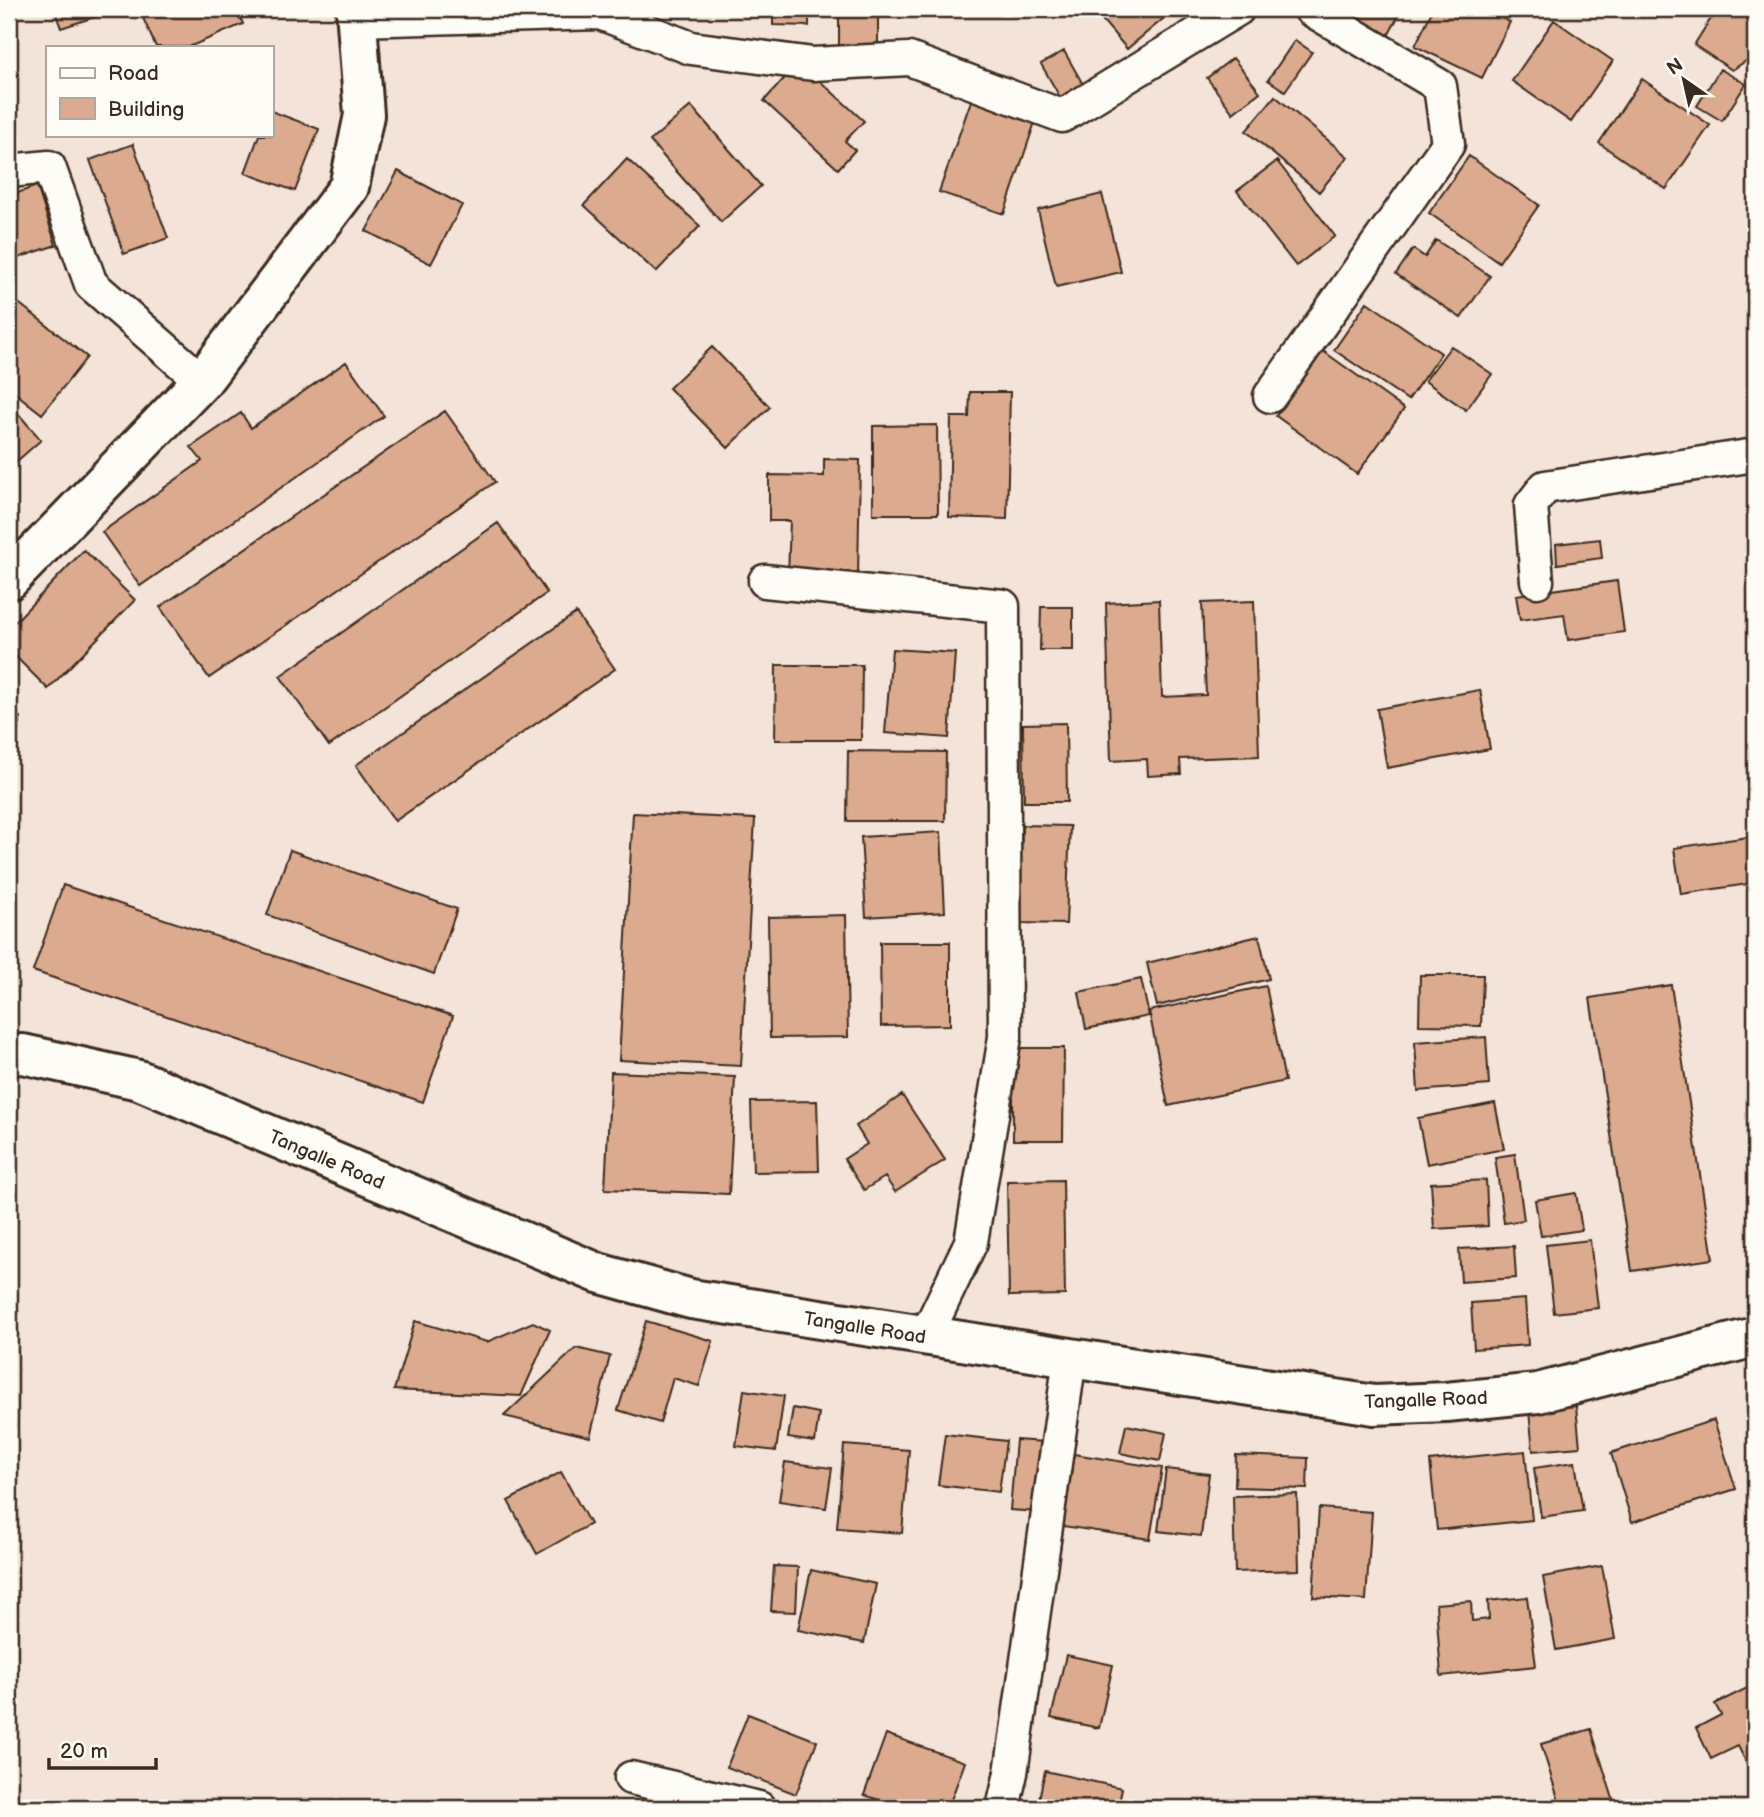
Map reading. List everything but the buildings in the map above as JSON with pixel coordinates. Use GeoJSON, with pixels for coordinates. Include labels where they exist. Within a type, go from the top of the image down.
{"type":"FeatureCollection","features":[{"type":"Feature","properties":{"kind":"main road"},"geometry":{"type":"LineString","coordinates":[[9,580],[202,381],[349,187],[364,115],[357,14]]}},
{"type":"Feature","properties":{"kind":"main road","name":"Tangalle Road"},"geometry":{"type":"LineString","coordinates":[[9,1055],[23,1054],[139,1080],[598,1273],[691,1299],[1374,1405],[1447,1402],[1538,1393],[1755,1337]]}},
{"type":"Feature","properties":{"kind":"street"},"geometry":{"type":"LineString","coordinates":[[357,14],[600,13],[691,48],[813,64],[909,59],[1062,117],[1238,9]]}},
{"type":"Feature","properties":{"kind":"street"},"geometry":{"type":"LineString","coordinates":[[1270,396],[1448,144],[1440,86],[1310,9]]}},
{"type":"Feature","properties":{"kind":"street"},"geometry":{"type":"LineString","coordinates":[[9,171],[49,167],[91,284],[202,381]]}},
{"type":"Feature","properties":{"kind":"street"},"geometry":{"type":"LineString","coordinates":[[1537,582],[1531,505],[1545,487],[1755,455]]}},
{"type":"Feature","properties":{"kind":"street"},"geometry":{"type":"LineString","coordinates":[[765,581],[1003,606],[1005,1037],[971,1242],[926,1336]]}},
{"type":"Feature","properties":{"kind":"street"},"geometry":{"type":"LineString","coordinates":[[1003,1808],[1011,1773],[1070,1358]]}},
{"type":"Feature","properties":{"kind":"street"},"geometry":{"type":"LineString","coordinates":[[631,1778],[759,1808]]}}]}
